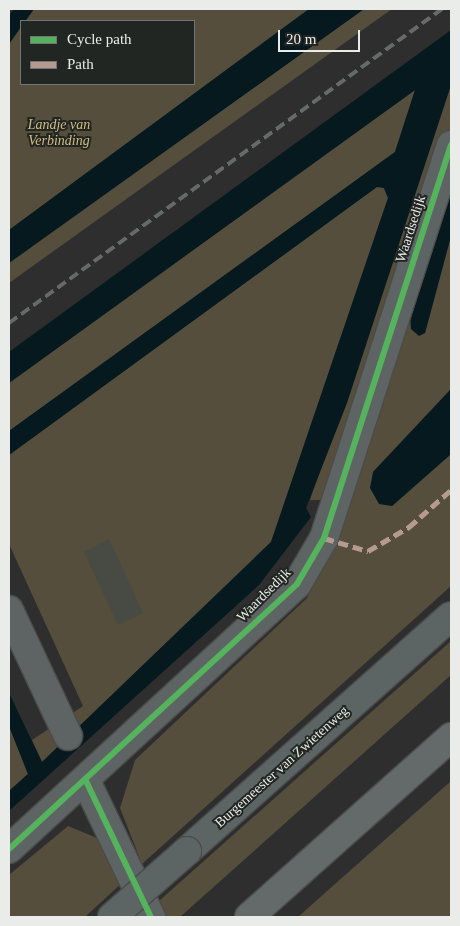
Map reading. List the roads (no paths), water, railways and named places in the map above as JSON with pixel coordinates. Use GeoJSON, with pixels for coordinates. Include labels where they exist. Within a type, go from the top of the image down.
{"type":"FeatureCollection","features":[{"type":"Feature","properties":{"kind":"highway"},"geometry":{"type":"LineString","coordinates":[[249,917],[451,737]]}},
{"type":"Feature","properties":{"kind":"main road","name":"Burgemeester van Zwietenweg"},"geometry":{"type":"LineString","coordinates":[[112,917],[451,616]]}},
{"type":"Feature","properties":{"kind":"street","name":"Waardsedijk"},"geometry":{"type":"LineString","coordinates":[[9,849],[86,781],[297,584],[324,538],[451,145]]}},
{"type":"Feature","properties":{"kind":"street"},"geometry":{"type":"LineString","coordinates":[[9,610],[68,736]]}},
{"type":"Feature","properties":{"kind":"street"},"geometry":{"type":"LineString","coordinates":[[86,781],[151,917]]}},
{"type":"Feature","properties":{"kind":"water"},"geometry":{"type":"Polygon","coordinates":[[[14,9],[34,9],[26,20],[20,20],[20,29],[9,44],[9,16],[14,9]]]}},
{"type":"Feature","properties":{"kind":"water"},"geometry":{"type":"Polygon","coordinates":[[[309,9],[364,9],[9,263],[9,230],[309,9]]]}},
{"type":"Feature","properties":{"kind":"water"},"geometry":{"type":"Polygon","coordinates":[[[451,30],[451,85],[347,403],[306,508],[311,517],[259,585],[9,811],[9,791],[28,774],[9,726],[9,693],[42,762],[271,542],[388,198],[384,188],[377,187],[9,455],[9,431],[395,152],[415,90],[9,383],[9,352],[451,30]]]}},
{"type":"Feature","properties":{"kind":"water"},"geometry":{"type":"Polygon","coordinates":[[[451,179],[451,236],[425,333],[419,336],[411,329],[410,313],[451,179]]]}},
{"type":"Feature","properties":{"kind":"water"},"geometry":{"type":"Polygon","coordinates":[[[451,389],[451,454],[392,506],[379,504],[370,488],[373,472],[451,389]]]}},
{"type":"Feature","properties":{"kind":"railway"},"geometry":{"type":"LineString","coordinates":[[9,323],[442,9]]}},
{"type":"Feature","properties":{"kind":"park label","name":"Landje van Verbinding"},"geometry":{"type":"Point","coordinates":[59,134]}}]}
